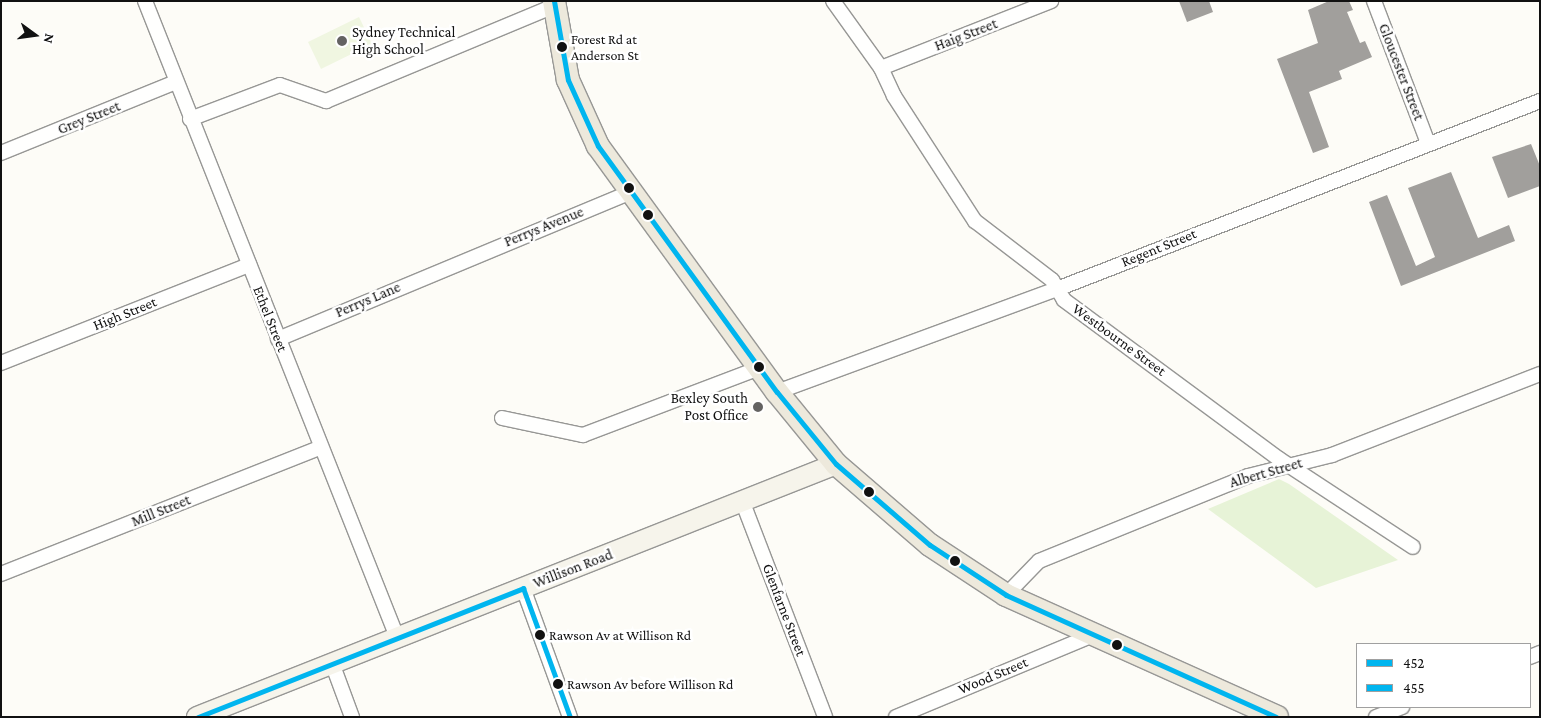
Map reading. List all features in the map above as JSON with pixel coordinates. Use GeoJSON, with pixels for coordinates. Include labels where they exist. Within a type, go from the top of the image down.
{"type":"FeatureCollection","features":[{"type":"Feature","properties":{"kind":"main road"},"geometry":{"type":"LineString","coordinates":[[554,4],[561,53],[576,103],[629,193],[777,392],[836,464],[930,545],[1006,595],[1091,636],[1277,717]]}},
{"type":"Feature","properties":{"kind":"main road","name":"Willison Road"},"geometry":{"type":"LineString","coordinates":[[197,717],[397,637],[743,503],[836,464]]}},
{"type":"Feature","properties":{"kind":"street","name":"Ethel Street"},"geometry":{"type":"LineString","coordinates":[[145,1],[190,119],[397,637]]}},
{"type":"Feature","properties":{"kind":"street","name":"Westbourne Street"},"geometry":{"type":"LineString","coordinates":[[833,1],[881,68],[894,96],[976,221],[1058,289],[1064,300],[1288,465],[1413,547]]}},
{"type":"Feature","properties":{"kind":"street","name":"Haig Street"},"geometry":{"type":"LineString","coordinates":[[881,68],[1051,1]]}},
{"type":"Feature","properties":{"kind":"street","name":"Gloucester Street"},"geometry":{"type":"LineString","coordinates":[[1374,1],[1428,142]]}},
{"type":"Feature","properties":{"kind":"street"},"geometry":{"type":"LineString","coordinates":[[190,119],[280,86],[326,101],[554,4]]}},
{"type":"Feature","properties":{"kind":"street","name":"Grey Street"},"geometry":{"type":"LineString","coordinates":[[1,153],[176,82]]}},
{"type":"Feature","properties":{"kind":"street","name":"Regent Street"},"geometry":{"type":"LineString","coordinates":[[777,392],[1058,289],[1428,142],[1540,100]]}},
{"type":"Feature","properties":{"kind":"street","name":"Perrys Avenue"},"geometry":{"type":"LineString","coordinates":[[458,262],[629,193]]}},
{"type":"Feature","properties":{"kind":"street","name":"Perrys Lane"},"geometry":{"type":"LineString","coordinates":[[278,339],[458,262]]}},
{"type":"Feature","properties":{"kind":"street","name":"High Street"},"geometry":{"type":"LineString","coordinates":[[1,363],[249,265]]}},
{"type":"Feature","properties":{"kind":"street"},"geometry":{"type":"LineString","coordinates":[[502,418],[583,435],[759,368]]}},
{"type":"Feature","properties":{"kind":"street","name":"Albert Street"},"geometry":{"type":"LineString","coordinates":[[1006,595],[1039,561],[1248,476],[1332,455],[1540,374]]}},
{"type":"Feature","properties":{"kind":"street","name":"Mill Street"},"geometry":{"type":"LineString","coordinates":[[1,574],[321,447]]}},
{"type":"Feature","properties":{"kind":"street","name":"Glenfarne Street"},"geometry":{"type":"LineString","coordinates":[[743,503],[825,717]]}},
{"type":"Feature","properties":{"kind":"street"},"geometry":{"type":"LineString","coordinates":[[523,588],[570,717]]}},
{"type":"Feature","properties":{"kind":"street","name":"Wood Street"},"geometry":{"type":"LineString","coordinates":[[896,717],[1091,636]]}},
{"type":"Feature","properties":{"kind":"street"},"geometry":{"type":"LineString","coordinates":[[332,663],[352,717]]}},
{"type":"Feature","properties":{"kind":"street"},"geometry":{"type":"LineString","coordinates":[[1376,717],[1399,708]]}},
{"type":"Feature","properties":{"kind":"green space"},"geometry":{"type":"Polygon","coordinates":[[[359,17],[372,44],[321,69],[308,42],[359,17]]]}},
{"type":"Feature","properties":{"kind":"green space"},"geometry":{"type":"Polygon","coordinates":[[[1279,479],[1398,560],[1316,588],[1208,509],[1279,479]]]}},
{"type":"Feature","properties":{"kind":"building"},"geometry":{"type":"Polygon","coordinates":[[[1179,1],[1209,1],[1213,12],[1187,22],[1179,1]]]}},
{"type":"Feature","properties":{"kind":"building"},"geometry":{"type":"Polygon","coordinates":[[[1329,1],[1349,1],[1353,10],[1347,12],[1360,43],[1365,41],[1372,57],[1339,71],[1342,79],[1309,92],[1329,147],[1313,153],[1277,59],[1318,43],[1308,10],[1329,1]]]}},
{"type":"Feature","properties":{"kind":"building"},"geometry":{"type":"Polygon","coordinates":[[[1531,144],[1540,166],[1540,186],[1508,198],[1492,157],[1531,144]]]}},
{"type":"Feature","properties":{"kind":"building"},"geometry":{"type":"Polygon","coordinates":[[[1451,172],[1478,238],[1509,225],[1515,241],[1401,286],[1369,202],[1387,195],[1416,266],[1435,257],[1408,188],[1451,172]]]}},
{"type":"Feature","properties":{"kind":"transit line","name":"452"},"geometry":{"type":"LineString","coordinates":[[554,1],[568,80],[598,146],[777,392],[836,464],[930,545],[1006,595],[1276,717]]}},
{"type":"Feature","properties":{"kind":"transit line","name":"455"},"geometry":{"type":"LineString","coordinates":[[523,588],[570,717]]}},
{"type":"Feature","properties":{"kind":"transit line","name":"455"},"geometry":{"type":"LineString","coordinates":[[198,717],[523,588]]}},
{"type":"Feature","properties":{"kind":"place","name":"Sydney Technical High School"},"geometry":{"type":"Point","coordinates":[342,41]}},
{"type":"Feature","properties":{"kind":"place","name":"Forest Rd at Anderson St"},"geometry":{"type":"Point","coordinates":[562,47]}},
{"type":"Feature","properties":{"kind":"place","name":"Bexley South Post Office"},"geometry":{"type":"Point","coordinates":[758,407]}},
{"type":"Feature","properties":{"kind":"place","name":"Rawson Av at Willison Rd"},"geometry":{"type":"Point","coordinates":[540,635]}},
{"type":"Feature","properties":{"kind":"place","name":"Rawson Av before Willison Rd"},"geometry":{"type":"Point","coordinates":[558,684]}}]}
